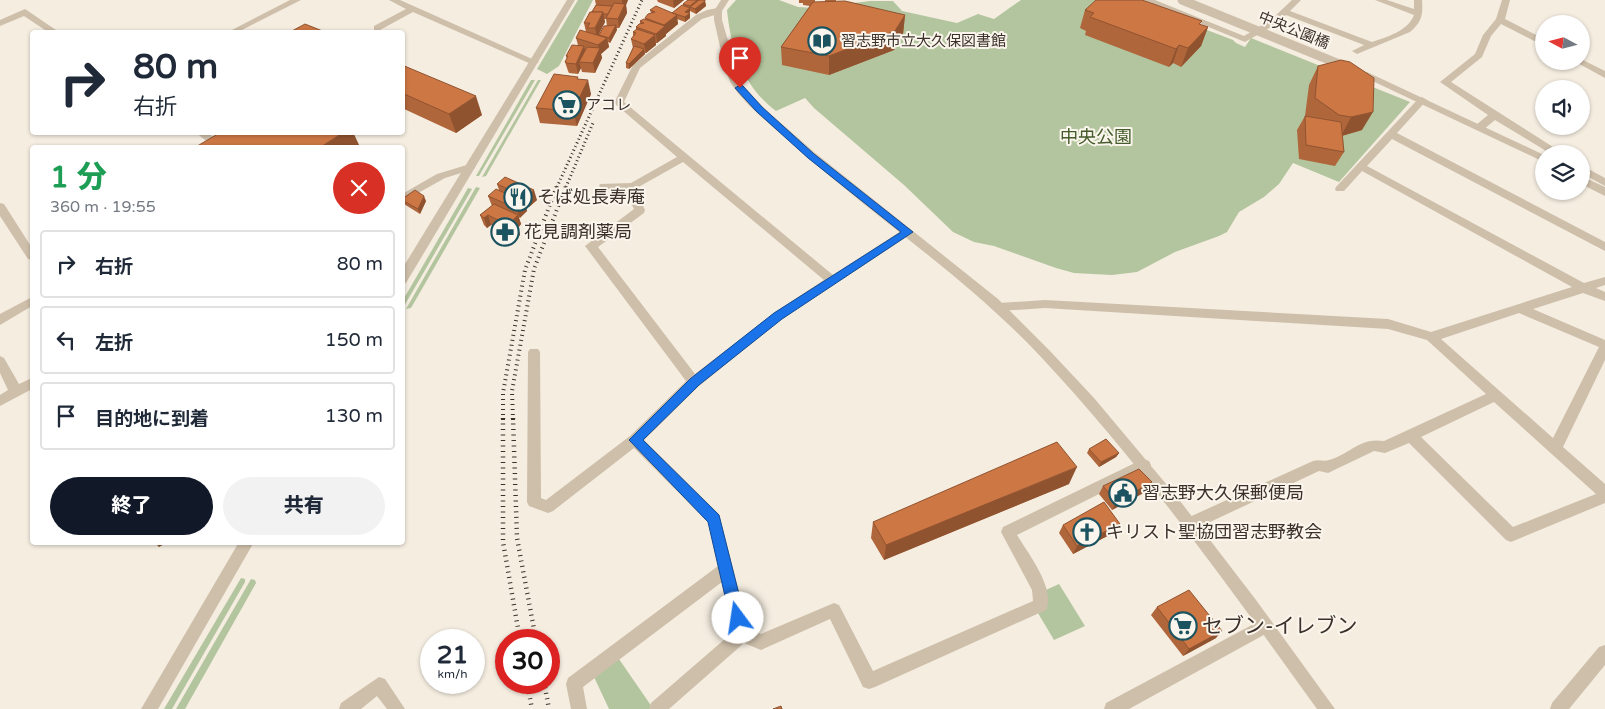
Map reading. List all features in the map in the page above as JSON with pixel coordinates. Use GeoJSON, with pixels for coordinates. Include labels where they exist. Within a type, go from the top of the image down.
{"type":"FeatureCollection","features":[{"type":"Feature","properties":{"kind":"street"},"geometry":{"type":"LineString","coordinates":[[236,30],[296,0]]}},
{"type":"Feature","properties":{"kind":"street"},"geometry":{"type":"LineString","coordinates":[[393,0],[534,62]]}},
{"type":"Feature","properties":{"kind":"street"},"geometry":{"type":"LineString","coordinates":[[405,275],[571,0]]}},
{"type":"Feature","properties":{"kind":"street"},"geometry":{"type":"LineString","coordinates":[[725,0],[718,11],[719,31],[736,82],[740,88],[759,109],[811,156],[999,307],[1095,409],[1144,465],[1327,709]]}},
{"type":"Feature","properties":{"kind":"street"},"geometry":{"type":"LineString","coordinates":[[1147,0],[1246,39],[1275,21],[1297,0]]}},
{"type":"Feature","properties":{"kind":"street","name":"中央公園橋"},"geometry":{"type":"LineString","coordinates":[[1182,0],[1368,75],[1535,154]]}},
{"type":"Feature","properties":{"kind":"street"},"geometry":{"type":"LineString","coordinates":[[1379,0],[1418,14]]}},
{"type":"Feature","properties":{"kind":"street"},"geometry":{"type":"LineString","coordinates":[[1357,51],[1370,44],[1411,29],[1418,14],[1418,0]]}},
{"type":"Feature","properties":{"kind":"street"},"geometry":{"type":"LineString","coordinates":[[1506,0],[1500,20],[1487,35],[1479,55],[1445,82],[1494,115],[1544,145]]}},
{"type":"Feature","properties":{"kind":"street"},"geometry":{"type":"LineString","coordinates":[[377,28],[412,9]]}},
{"type":"Feature","properties":{"kind":"street"},"geometry":{"type":"LineString","coordinates":[[718,11],[698,17],[636,67],[619,103],[833,281]]}},
{"type":"Feature","properties":{"kind":"street"},"geometry":{"type":"LineString","coordinates":[[0,23],[25,12],[50,30]]}},
{"type":"Feature","properties":{"kind":"street"},"geometry":{"type":"LineString","coordinates":[[1285,12],[1370,44]]}},
{"type":"Feature","properties":{"kind":"street"},"geometry":{"type":"LineString","coordinates":[[1500,20],[1535,38]]}},
{"type":"Feature","properties":{"kind":"street"},"geometry":{"type":"LineString","coordinates":[[1590,68],[1605,76]]}},
{"type":"Feature","properties":{"kind":"street"},"geometry":{"type":"LineString","coordinates":[[1340,189],[1422,100]]}},
{"type":"Feature","properties":{"kind":"street"},"geometry":{"type":"LineString","coordinates":[[1480,127],[1494,115]]}},
{"type":"Feature","properties":{"kind":"street"},"geometry":{"type":"LineString","coordinates":[[1391,134],[1605,247]]}},
{"type":"Feature","properties":{"kind":"street"},"geometry":{"type":"LineString","coordinates":[[204,135],[218,145]]}},
{"type":"Feature","properties":{"kind":"street"},"geometry":{"type":"LineString","coordinates":[[629,188],[684,157]]}},
{"type":"Feature","properties":{"kind":"street"},"geometry":{"type":"LineString","coordinates":[[1360,166],[1583,288],[1605,297]]}},
{"type":"Feature","properties":{"kind":"street"},"geometry":{"type":"LineString","coordinates":[[405,197],[441,176],[470,167]]}},
{"type":"Feature","properties":{"kind":"street"},"geometry":{"type":"LineString","coordinates":[[1590,173],[1605,182]]}},
{"type":"Feature","properties":{"kind":"street"},"geometry":{"type":"LineString","coordinates":[[1590,184],[1605,192]]}},
{"type":"Feature","properties":{"kind":"street"},"geometry":{"type":"LineString","coordinates":[[604,186],[626,185],[640,210],[591,246],[694,382]]}},
{"type":"Feature","properties":{"kind":"street"},"geometry":{"type":"LineString","coordinates":[[0,207],[30,253]]}},
{"type":"Feature","properties":{"kind":"street"},"geometry":{"type":"LineString","coordinates":[[534,352],[534,502],[548,507],[635,440],[694,382],[778,316],[908,232]]}},
{"type":"Feature","properties":{"kind":"street"},"geometry":{"type":"LineString","coordinates":[[1432,337],[1605,281]]}},
{"type":"Feature","properties":{"kind":"street"},"geometry":{"type":"LineString","coordinates":[[0,320],[30,302]]}},
{"type":"Feature","properties":{"kind":"street"},"geometry":{"type":"LineString","coordinates":[[999,307],[1045,304],[1388,324],[1432,337],[1605,493]]}},
{"type":"Feature","properties":{"kind":"street"},"geometry":{"type":"LineString","coordinates":[[1519,308],[1605,346],[1555,448]]}},
{"type":"Feature","properties":{"kind":"street"},"geometry":{"type":"LineString","coordinates":[[0,361],[16,392]]}},
{"type":"Feature","properties":{"kind":"street"},"geometry":{"type":"LineString","coordinates":[[0,401],[30,384]]}},
{"type":"Feature","properties":{"kind":"street"},"geometry":{"type":"LineString","coordinates":[[1190,524],[1318,465],[1328,467],[1373,445],[1385,447],[1496,395]]}},
{"type":"Feature","properties":{"kind":"street"},"geometry":{"type":"LineString","coordinates":[[1411,436],[1512,536],[1572,509],[1605,497]]}},
{"type":"Feature","properties":{"kind":"street"},"geometry":{"type":"LineString","coordinates":[[635,440],[714,519],[742,635]]}},
{"type":"Feature","properties":{"kind":"street"},"geometry":{"type":"LineString","coordinates":[[742,635],[761,642],[834,610],[869,681],[1041,605],[1040,589],[1008,532],[1144,465]]}},
{"type":"Feature","properties":{"kind":"street"},"geometry":{"type":"LineString","coordinates":[[149,709],[245,545]]}},
{"type":"Feature","properties":{"kind":"street"},"geometry":{"type":"LineString","coordinates":[[579,709],[574,684],[726,570]]}},
{"type":"Feature","properties":{"kind":"street"},"geometry":{"type":"LineString","coordinates":[[1112,709],[1265,626]]}},
{"type":"Feature","properties":{"kind":"street"},"geometry":{"type":"LineString","coordinates":[[657,709],[742,635]]}},
{"type":"Feature","properties":{"kind":"street"},"geometry":{"type":"LineString","coordinates":[[1558,709],[1605,653]]}},
{"type":"Feature","properties":{"kind":"street"},"geometry":{"type":"LineString","coordinates":[[348,709],[379,685],[397,709]]}},
{"type":"Feature","properties":{"kind":"green space"},"geometry":{"type":"Polygon","coordinates":[[[578,0],[593,0],[559,66],[547,74],[537,69],[578,0]]]}},
{"type":"Feature","properties":{"kind":"green space","name":"中央公園"},"geometry":{"type":"Polygon","coordinates":[[[736,0],[779,0],[798,7],[814,8],[870,1],[893,1],[902,11],[957,23],[978,14],[994,19],[1021,0],[1129,0],[1233,40],[1245,47],[1251,38],[1410,102],[1339,182],[1293,163],[1279,184],[1264,197],[1239,212],[1227,232],[1175,252],[1137,272],[1112,275],[1074,273],[994,246],[974,242],[953,232],[904,185],[814,108],[805,98],[776,111],[747,79],[736,53],[727,10],[736,0]]]}},
{"type":"Feature","properties":{"kind":"green space"},"geometry":{"type":"Polygon","coordinates":[[[531,80],[535,80],[479,176],[476,176],[531,80]]]}},
{"type":"Feature","properties":{"kind":"green space"},"geometry":{"type":"Polygon","coordinates":[[[538,80],[541,80],[486,176],[482,177],[538,80]]]}},
{"type":"Feature","properties":{"kind":"green space"},"geometry":{"type":"Polygon","coordinates":[[[476,187],[480,188],[411,308],[406,309],[476,187]]]}},
{"type":"Feature","properties":{"kind":"green space"},"geometry":{"type":"Polygon","coordinates":[[[468,188],[472,189],[405,305],[405,297],[468,188]]]}},
{"type":"Feature","properties":{"kind":"green space"},"geometry":{"type":"Polygon","coordinates":[[[241,578],[245,579],[245,582],[172,709],[164,709],[241,578]]]}},
{"type":"Feature","properties":{"kind":"green space"},"geometry":{"type":"Polygon","coordinates":[[[251,579],[255,580],[256,583],[185,709],[176,709],[251,579]]]}},
{"type":"Feature","properties":{"kind":"green space"},"geometry":{"type":"Polygon","coordinates":[[[1059,584],[1085,626],[1054,640],[1038,613],[1047,608],[1046,590],[1059,584]]]}},
{"type":"Feature","properties":{"kind":"green space"},"geometry":{"type":"Polygon","coordinates":[[[619,659],[652,707],[650,709],[609,709],[594,677],[619,659]]]}},
{"type":"Feature","properties":{"kind":"building"},"geometry":{"type":"Polygon","coordinates":[[[688,0],[697,0],[690,6],[683,4],[688,0]]]}},
{"type":"Feature","properties":{"kind":"building"},"geometry":{"type":"Polygon","coordinates":[[[699,0],[705,1],[695,9],[690,7],[699,0]]]}},
{"type":"Feature","properties":{"kind":"building"},"geometry":{"type":"Polygon","coordinates":[[[1096,0],[1142,0],[1202,21],[1199,24],[1208,27],[1188,48],[1179,45],[1176,49],[1090,17],[1094,13],[1085,10],[1096,0]]]}},
{"type":"Feature","properties":{"kind":"building"},"geometry":{"type":"Polygon","coordinates":[[[845,1],[905,15],[895,31],[829,56],[781,47],[813,2],[845,1]]]}},
{"type":"Feature","properties":{"kind":"building"},"geometry":{"type":"Polygon","coordinates":[[[614,3],[625,4],[618,19],[606,18],[614,3]]]}},
{"type":"Feature","properties":{"kind":"building"},"geometry":{"type":"Polygon","coordinates":[[[596,5],[612,6],[608,14],[603,14],[603,12],[592,12],[596,5]]]}},
{"type":"Feature","properties":{"kind":"building"},"geometry":{"type":"Polygon","coordinates":[[[682,5],[690,8],[685,12],[690,13],[685,17],[672,13],[682,5]]]}},
{"type":"Feature","properties":{"kind":"building"},"geometry":{"type":"Polygon","coordinates":[[[656,6],[677,15],[664,25],[645,18],[648,14],[655,12],[650,10],[656,6]]]}},
{"type":"Feature","properties":{"kind":"building"},"geometry":{"type":"Polygon","coordinates":[[[590,12],[603,12],[595,28],[587,28],[590,23],[584,23],[590,12]]]}},
{"type":"Feature","properties":{"kind":"building"},"geometry":{"type":"Polygon","coordinates":[[[644,19],[665,26],[656,34],[636,27],[644,23],[640,21],[644,19]]]}},
{"type":"Feature","properties":{"kind":"building"},"geometry":{"type":"Polygon","coordinates":[[[305,24],[320,30],[294,30],[305,24]]]}},
{"type":"Feature","properties":{"kind":"building"},"geometry":{"type":"Polygon","coordinates":[[[616,25],[609,38],[599,35],[604,26],[616,25]]]}},
{"type":"Feature","properties":{"kind":"building"},"geometry":{"type":"Polygon","coordinates":[[[637,29],[655,35],[644,44],[631,39],[636,33],[633,32],[637,29]]]}},
{"type":"Feature","properties":{"kind":"building"},"geometry":{"type":"Polygon","coordinates":[[[580,30],[607,38],[598,45],[576,38],[580,30]]]}},
{"type":"Feature","properties":{"kind":"building"},"geometry":{"type":"Polygon","coordinates":[[[572,45],[584,46],[576,64],[565,62],[572,45]]]}},
{"type":"Feature","properties":{"kind":"building"},"geometry":{"type":"Polygon","coordinates":[[[634,46],[644,49],[629,64],[626,63],[634,46]]]}},
{"type":"Feature","properties":{"kind":"building"},"geometry":{"type":"Polygon","coordinates":[[[587,47],[600,48],[593,63],[579,62],[587,47]]]}},
{"type":"Feature","properties":{"kind":"building"},"geometry":{"type":"Polygon","coordinates":[[[1341,60],[1350,62],[1374,78],[1373,112],[1351,117],[1339,115],[1315,98],[1318,66],[1341,60]]]}},
{"type":"Feature","properties":{"kind":"building"},"geometry":{"type":"Polygon","coordinates":[[[405,66],[476,96],[449,114],[405,94],[405,66]]]}},
{"type":"Feature","properties":{"kind":"building"},"geometry":{"type":"Polygon","coordinates":[[[554,74],[588,80],[573,111],[536,108],[554,74]]]}},
{"type":"Feature","properties":{"kind":"building"},"geometry":{"type":"Polygon","coordinates":[[[1305,116],[1341,122],[1344,152],[1306,145],[1305,116]]]}},
{"type":"Feature","properties":{"kind":"building"},"geometry":{"type":"Polygon","coordinates":[[[216,135],[339,135],[324,145],[199,145],[216,135]]]}},
{"type":"Feature","properties":{"kind":"building"},"geometry":{"type":"Polygon","coordinates":[[[505,177],[534,190],[526,197],[497,184],[505,177]]]}},
{"type":"Feature","properties":{"kind":"building"},"geometry":{"type":"Polygon","coordinates":[[[496,189],[524,202],[516,208],[488,196],[496,189]]]}},
{"type":"Feature","properties":{"kind":"building"},"geometry":{"type":"Polygon","coordinates":[[[415,190],[424,196],[418,209],[405,202],[405,197],[415,190]]]}},
{"type":"Feature","properties":{"kind":"building"},"geometry":{"type":"Polygon","coordinates":[[[494,204],[518,215],[511,222],[517,225],[509,231],[496,224],[500,221],[488,215],[484,218],[480,215],[494,204]]]}},
{"type":"Feature","properties":{"kind":"building"},"geometry":{"type":"Polygon","coordinates":[[[1106,439],[1119,453],[1101,462],[1089,449],[1106,439]]]}},
{"type":"Feature","properties":{"kind":"building"},"geometry":{"type":"Polygon","coordinates":[[[1057,442],[1077,467],[886,545],[873,522],[1057,442]]]}},
{"type":"Feature","properties":{"kind":"building"},"geometry":{"type":"Polygon","coordinates":[[[1139,469],[1152,482],[1116,502],[1103,486],[1139,469]]]}},
{"type":"Feature","properties":{"kind":"building","name":"キリスト聖協団習志野教会"},"geometry":{"type":"Polygon","coordinates":[[[1104,502],[1120,524],[1077,546],[1063,525],[1104,502]]]}},
{"type":"Feature","properties":{"kind":"building","name":"セブン-イレブン"},"geometry":{"type":"Polygon","coordinates":[[[1189,590],[1222,631],[1189,649],[1157,607],[1189,590]]]}},
{"type":"Feature","properties":{"kind":"railway"},"geometry":{"type":"LineString","coordinates":[[557,187],[642,0]]}},
{"type":"Feature","properties":{"kind":"railway"},"geometry":{"type":"LineString","coordinates":[[566,187],[593,123]]}},
{"type":"Feature","properties":{"kind":"railway"},"geometry":{"type":"LineString","coordinates":[[518,629],[503,542],[503,393],[525,270],[557,186]]}},
{"type":"Feature","properties":{"kind":"railway"},"geometry":{"type":"LineString","coordinates":[[513,420],[512,391],[534,269],[566,186]]}},
{"type":"Feature","properties":{"kind":"railway"},"geometry":{"type":"LineString","coordinates":[[513,418],[517,538],[534,629]]}},
{"type":"Feature","properties":{"kind":"railway"},"geometry":{"type":"LineString","coordinates":[[529,694],[532,709]]}},
{"type":"Feature","properties":{"kind":"railway"},"geometry":{"type":"LineString","coordinates":[[546,694],[549,709]]}},
{"type":"Feature","properties":{"kind":"place","name":"習志野市立大久保図書館"},"geometry":{"type":"Point","coordinates":[822,41]}},
{"type":"Feature","properties":{"kind":"place","name":"アコレ"},"geometry":{"type":"Point","coordinates":[567,105]}},
{"type":"Feature","properties":{"kind":"place","name":"そば処長寿庵"},"geometry":{"type":"Point","coordinates":[518,197]}},
{"type":"Feature","properties":{"kind":"place","name":"花見調剤薬局"},"geometry":{"type":"Point","coordinates":[505,232]}},
{"type":"Feature","properties":{"kind":"place","name":"習志野大久保郵便局"},"geometry":{"type":"Point","coordinates":[1123,493]}},
{"type":"Feature","properties":{"kind":"place","name":"キリスト聖協団習志野教会"},"geometry":{"type":"Point","coordinates":[1087,532]}},
{"type":"Feature","properties":{"kind":"place","name":"セブン-イレブン"},"geometry":{"type":"Point","coordinates":[1183,626]}},
{"type":"Feature","properties":{"kind":"route"},"geometry":{"type":"LineString","coordinates":[[738,618],[714,519],[635,440],[694,382],[778,316],[908,232],[811,156],[759,109],[740,88]]}}]}
